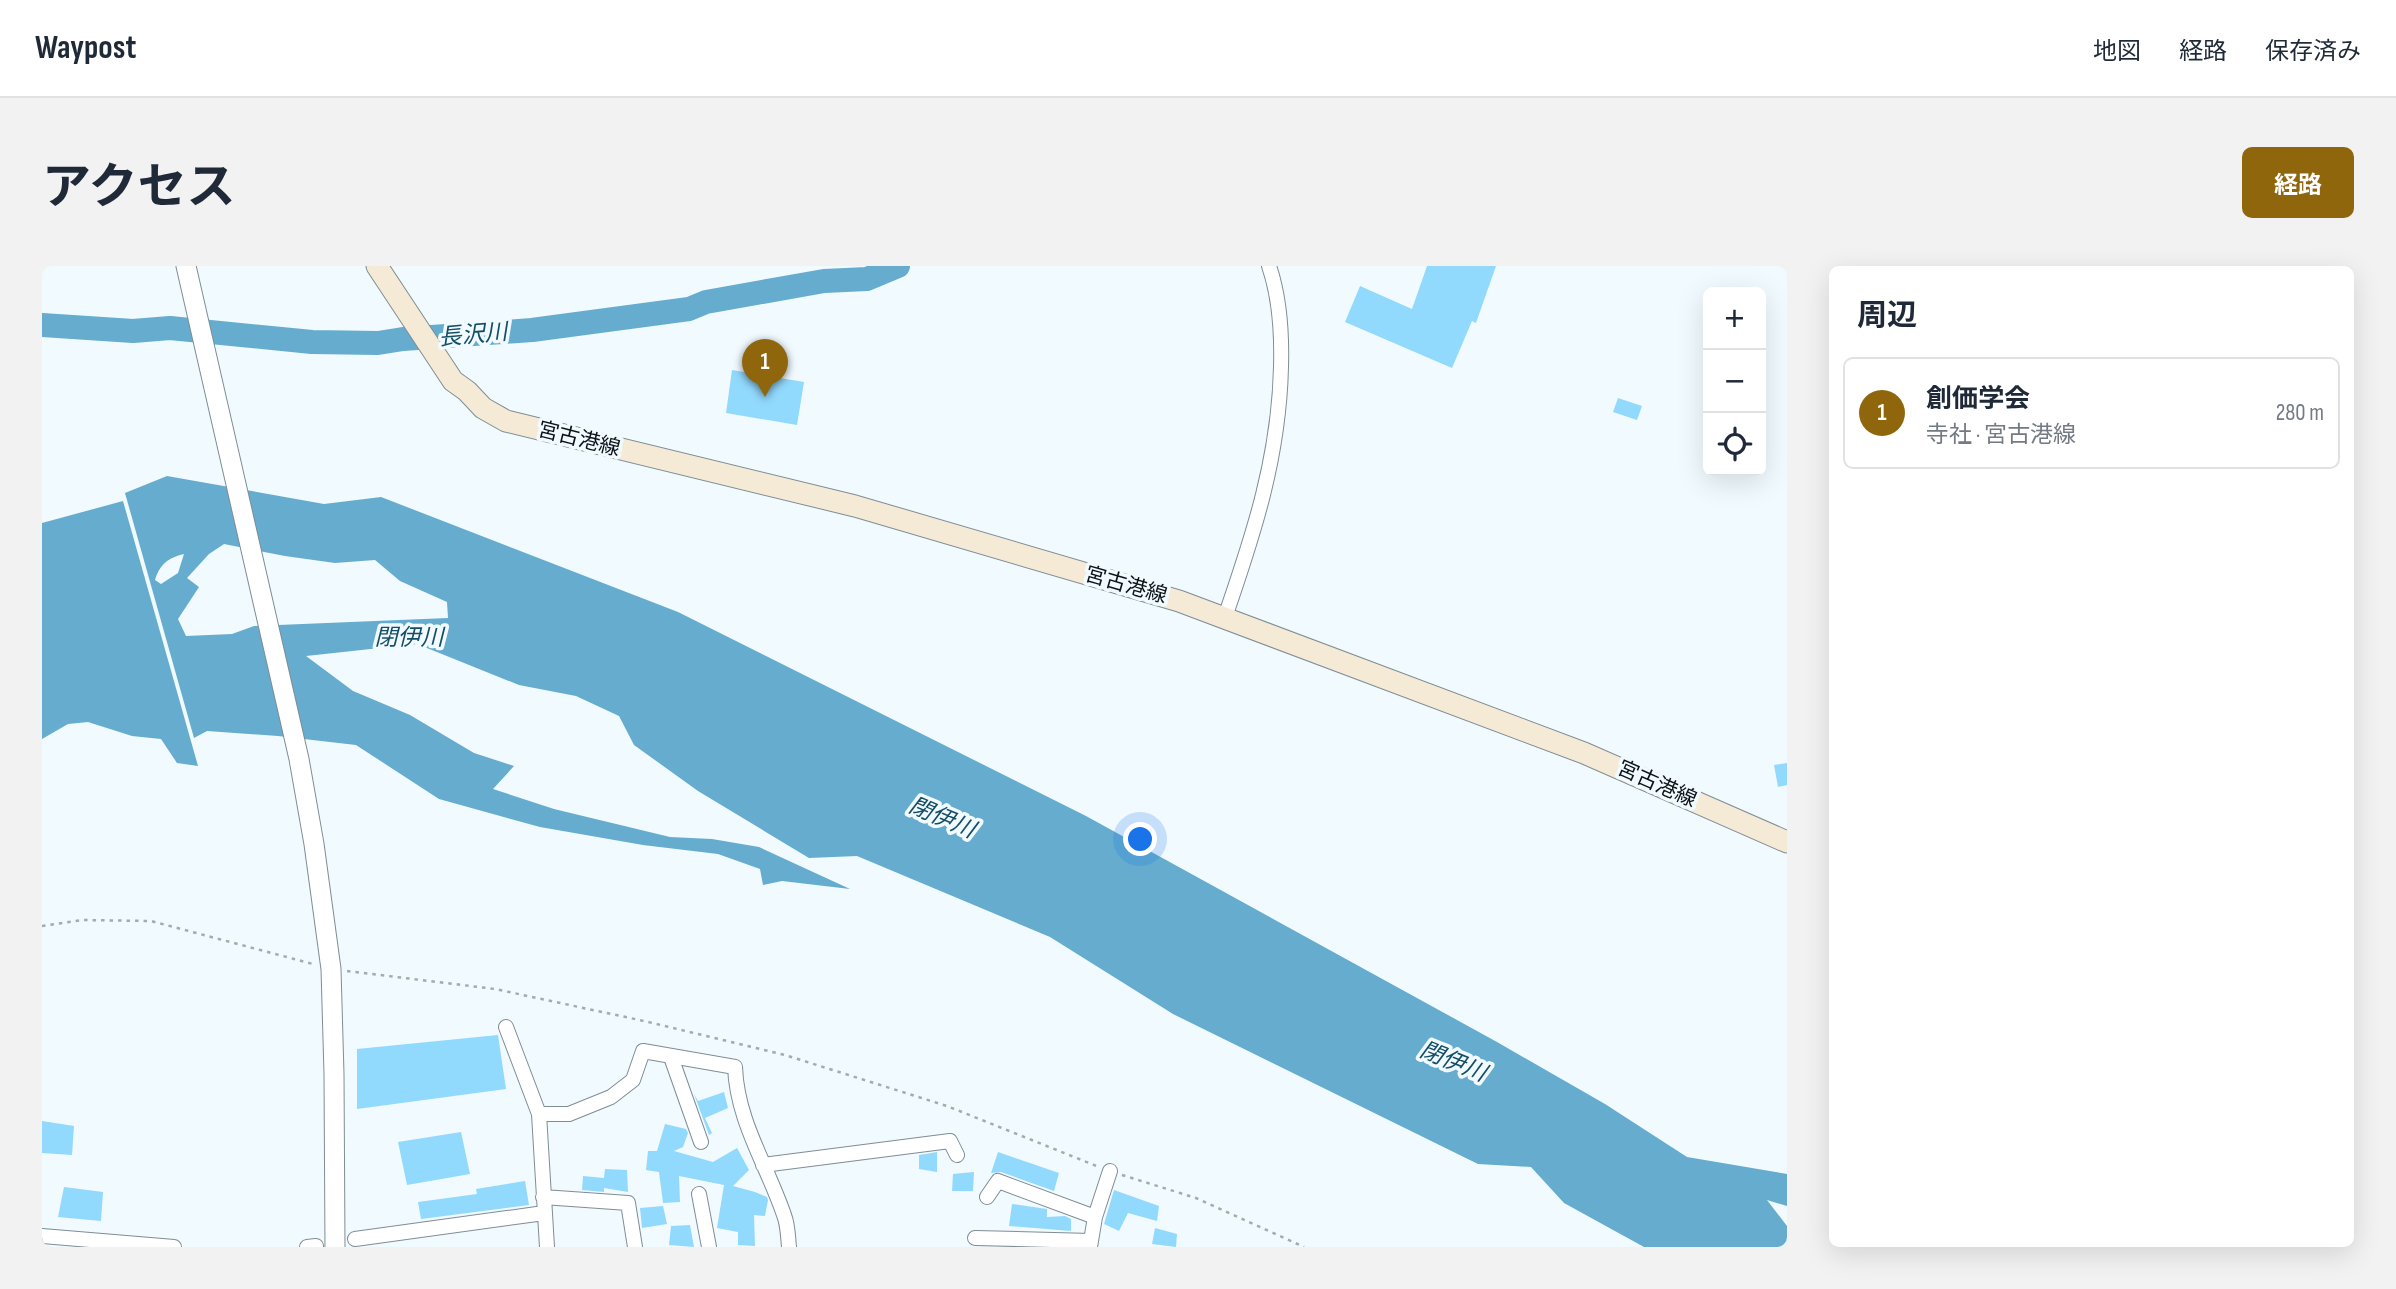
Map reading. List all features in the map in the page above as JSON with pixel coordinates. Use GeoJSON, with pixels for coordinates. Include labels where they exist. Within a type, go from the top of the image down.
{"type":"FeatureCollection","features":[{"type":"Feature","properties":{"kind":"main road","name":"宮古港線"},"geometry":{"type":"LineString","coordinates":[[377,266],[453,381],[484,408],[506,421],[855,506],[1179,601],[1584,752],[1787,842]]}},
{"type":"Feature","properties":{"kind":"street"},"geometry":{"type":"LineString","coordinates":[[186,266],[299,759],[328,944],[334,1074],[319,1247]]}},
{"type":"Feature","properties":{"kind":"street"},"geometry":{"type":"LineString","coordinates":[[1224,617],[1253,534],[1274,452],[1280,403],[1282,334],[1275,283],[1269,266]]}},
{"type":"Feature","properties":{"kind":"street"},"geometry":{"type":"LineString","coordinates":[[506,1027],[539,1114],[547,1247]]}},
{"type":"Feature","properties":{"kind":"street"},"geometry":{"type":"LineString","coordinates":[[539,1114],[569,1114],[611,1097],[633,1080],[643,1051],[735,1067],[736,1091],[748,1129],[785,1218],[789,1247]]}},
{"type":"Feature","properties":{"kind":"street"},"geometry":{"type":"LineString","coordinates":[[671,1057],[701,1142]]}},
{"type":"Feature","properties":{"kind":"street"},"geometry":{"type":"LineString","coordinates":[[763,1165],[950,1141],[957,1154]]}},
{"type":"Feature","properties":{"kind":"street"},"geometry":{"type":"LineString","coordinates":[[975,1238],[1091,1244],[1095,1217],[1110,1171]]}},
{"type":"Feature","properties":{"kind":"street"},"geometry":{"type":"LineString","coordinates":[[987,1197],[998,1181],[1095,1217]]}},
{"type":"Feature","properties":{"kind":"street"},"geometry":{"type":"LineString","coordinates":[[699,1194],[709,1247]]}},
{"type":"Feature","properties":{"kind":"street"},"geometry":{"type":"LineString","coordinates":[[543,1197],[628,1203],[635,1247]]}},
{"type":"Feature","properties":{"kind":"street"},"geometry":{"type":"LineString","coordinates":[[355,1239],[544,1213]]}},
{"type":"Feature","properties":{"kind":"street"},"geometry":{"type":"LineString","coordinates":[[42,1236],[174,1247]]}},
{"type":"Feature","properties":{"kind":"water","name":"閉伊川"},"geometry":{"type":"Polygon","coordinates":[[[167,476],[324,504],[381,497],[678,612],[1086,816],[1497,1042],[1605,1104],[1687,1157],[1787,1174],[1787,1206],[1767,1200],[1787,1226],[1787,1247],[1644,1247],[1564,1203],[1531,1167],[1478,1164],[1173,1014],[1050,937],[857,856],[809,858],[698,791],[634,745],[619,716],[576,696],[519,685],[417,644],[306,656],[353,691],[410,715],[474,753],[514,766],[493,789],[554,809],[670,837],[712,839],[759,847],[850,889],[782,881],[763,885],[760,869],[718,854],[643,845],[540,827],[439,799],[356,745],[207,731],[194,738],[125,493],[167,476]],[[224,544],[209,554],[187,578],[199,587],[178,619],[186,636],[232,634],[254,626],[448,618],[447,602],[400,581],[375,560],[335,563],[224,544]],[[184,554],[165,562],[155,580],[161,584],[178,573],[184,554]]]}},
{"type":"Feature","properties":{"kind":"water"},"geometry":{"type":"Polygon","coordinates":[[[123,501],[198,766],[177,763],[161,739],[132,736],[88,722],[68,724],[42,739],[42,523],[123,501]]]}},
{"type":"Feature","properties":{"kind":"building"},"geometry":{"type":"Polygon","coordinates":[[[1427,266],[1496,266],[1476,323],[1472,321],[1452,368],[1345,322],[1360,286],[1412,309],[1427,266]]]}},
{"type":"Feature","properties":{"kind":"building"},"geometry":{"type":"Polygon","coordinates":[[[732,370],[804,382],[797,425],[726,413],[732,370]]]}},
{"type":"Feature","properties":{"kind":"building"},"geometry":{"type":"Polygon","coordinates":[[[1618,398],[1642,406],[1637,420],[1613,412],[1618,398]]]}},
{"type":"Feature","properties":{"kind":"building"},"geometry":{"type":"Polygon","coordinates":[[[1787,763],[1787,785],[1778,787],[1774,765],[1787,763]]]}},
{"type":"Feature","properties":{"kind":"building"},"geometry":{"type":"Polygon","coordinates":[[[498,1035],[506,1089],[357,1109],[357,1049],[498,1035]]]}},
{"type":"Feature","properties":{"kind":"building"},"geometry":{"type":"Polygon","coordinates":[[[724,1092],[728,1108],[705,1118],[712,1133],[709,1135],[694,1094],[698,1101],[724,1092]]]}},
{"type":"Feature","properties":{"kind":"building"},"geometry":{"type":"Polygon","coordinates":[[[42,1121],[74,1126],[72,1155],[42,1153],[42,1121]]]}},
{"type":"Feature","properties":{"kind":"building"},"geometry":{"type":"Polygon","coordinates":[[[665,1124],[686,1129],[688,1133],[683,1147],[674,1151],[713,1162],[737,1148],[749,1170],[733,1186],[755,1192],[768,1200],[765,1216],[754,1215],[755,1246],[738,1245],[738,1232],[717,1228],[724,1185],[679,1176],[680,1202],[663,1203],[659,1172],[646,1170],[648,1151],[657,1151],[665,1124]]]}},
{"type":"Feature","properties":{"kind":"building"},"geometry":{"type":"Polygon","coordinates":[[[461,1132],[470,1174],[407,1185],[398,1142],[461,1132]]]}},
{"type":"Feature","properties":{"kind":"building"},"geometry":{"type":"Polygon","coordinates":[[[937,1152],[937,1172],[919,1169],[919,1155],[937,1152]]]}},
{"type":"Feature","properties":{"kind":"building"},"geometry":{"type":"Polygon","coordinates":[[[998,1152],[1059,1173],[1054,1191],[1001,1172],[991,1173],[998,1152]]]}},
{"type":"Feature","properties":{"kind":"building"},"geometry":{"type":"Polygon","coordinates":[[[605,1169],[627,1170],[628,1192],[604,1188],[604,1192],[582,1190],[583,1176],[604,1178],[605,1169]]]}},
{"type":"Feature","properties":{"kind":"building"},"geometry":{"type":"Polygon","coordinates":[[[974,1172],[973,1191],[952,1191],[953,1174],[974,1172]]]}},
{"type":"Feature","properties":{"kind":"building"},"geometry":{"type":"Polygon","coordinates":[[[525,1181],[529,1205],[421,1219],[418,1202],[477,1194],[476,1189],[525,1181]]]}},
{"type":"Feature","properties":{"kind":"building"},"geometry":{"type":"Polygon","coordinates":[[[64,1187],[103,1192],[101,1221],[58,1217],[64,1187]]]}},
{"type":"Feature","properties":{"kind":"building"},"geometry":{"type":"Polygon","coordinates":[[[1114,1190],[1159,1206],[1157,1221],[1128,1213],[1119,1231],[1104,1224],[1114,1190]]]}},
{"type":"Feature","properties":{"kind":"building"},"geometry":{"type":"Polygon","coordinates":[[[1012,1204],[1047,1209],[1047,1217],[1065,1216],[1071,1219],[1071,1231],[1009,1226],[1012,1204]]]}},
{"type":"Feature","properties":{"kind":"building"},"geometry":{"type":"Polygon","coordinates":[[[663,1206],[667,1224],[642,1228],[640,1208],[663,1206]]]}},
{"type":"Feature","properties":{"kind":"building"},"geometry":{"type":"Polygon","coordinates":[[[690,1225],[694,1247],[669,1245],[671,1226],[690,1225]]]}},
{"type":"Feature","properties":{"kind":"building"},"geometry":{"type":"Polygon","coordinates":[[[1155,1228],[1177,1234],[1176,1247],[1152,1244],[1155,1228]]]}},
{"type":"Feature","properties":{"kind":"waterway","name":"長沢川"},"geometry":{"type":"LineString","coordinates":[[42,325],[133,331],[170,328],[312,342],[378,343],[532,330],[689,309],[706,302],[824,281],[867,279],[898,266]]}},
{"type":"Feature","properties":{"kind":"place","name":"創価学会"},"geometry":{"type":"Point","coordinates":[765,397]}}]}
